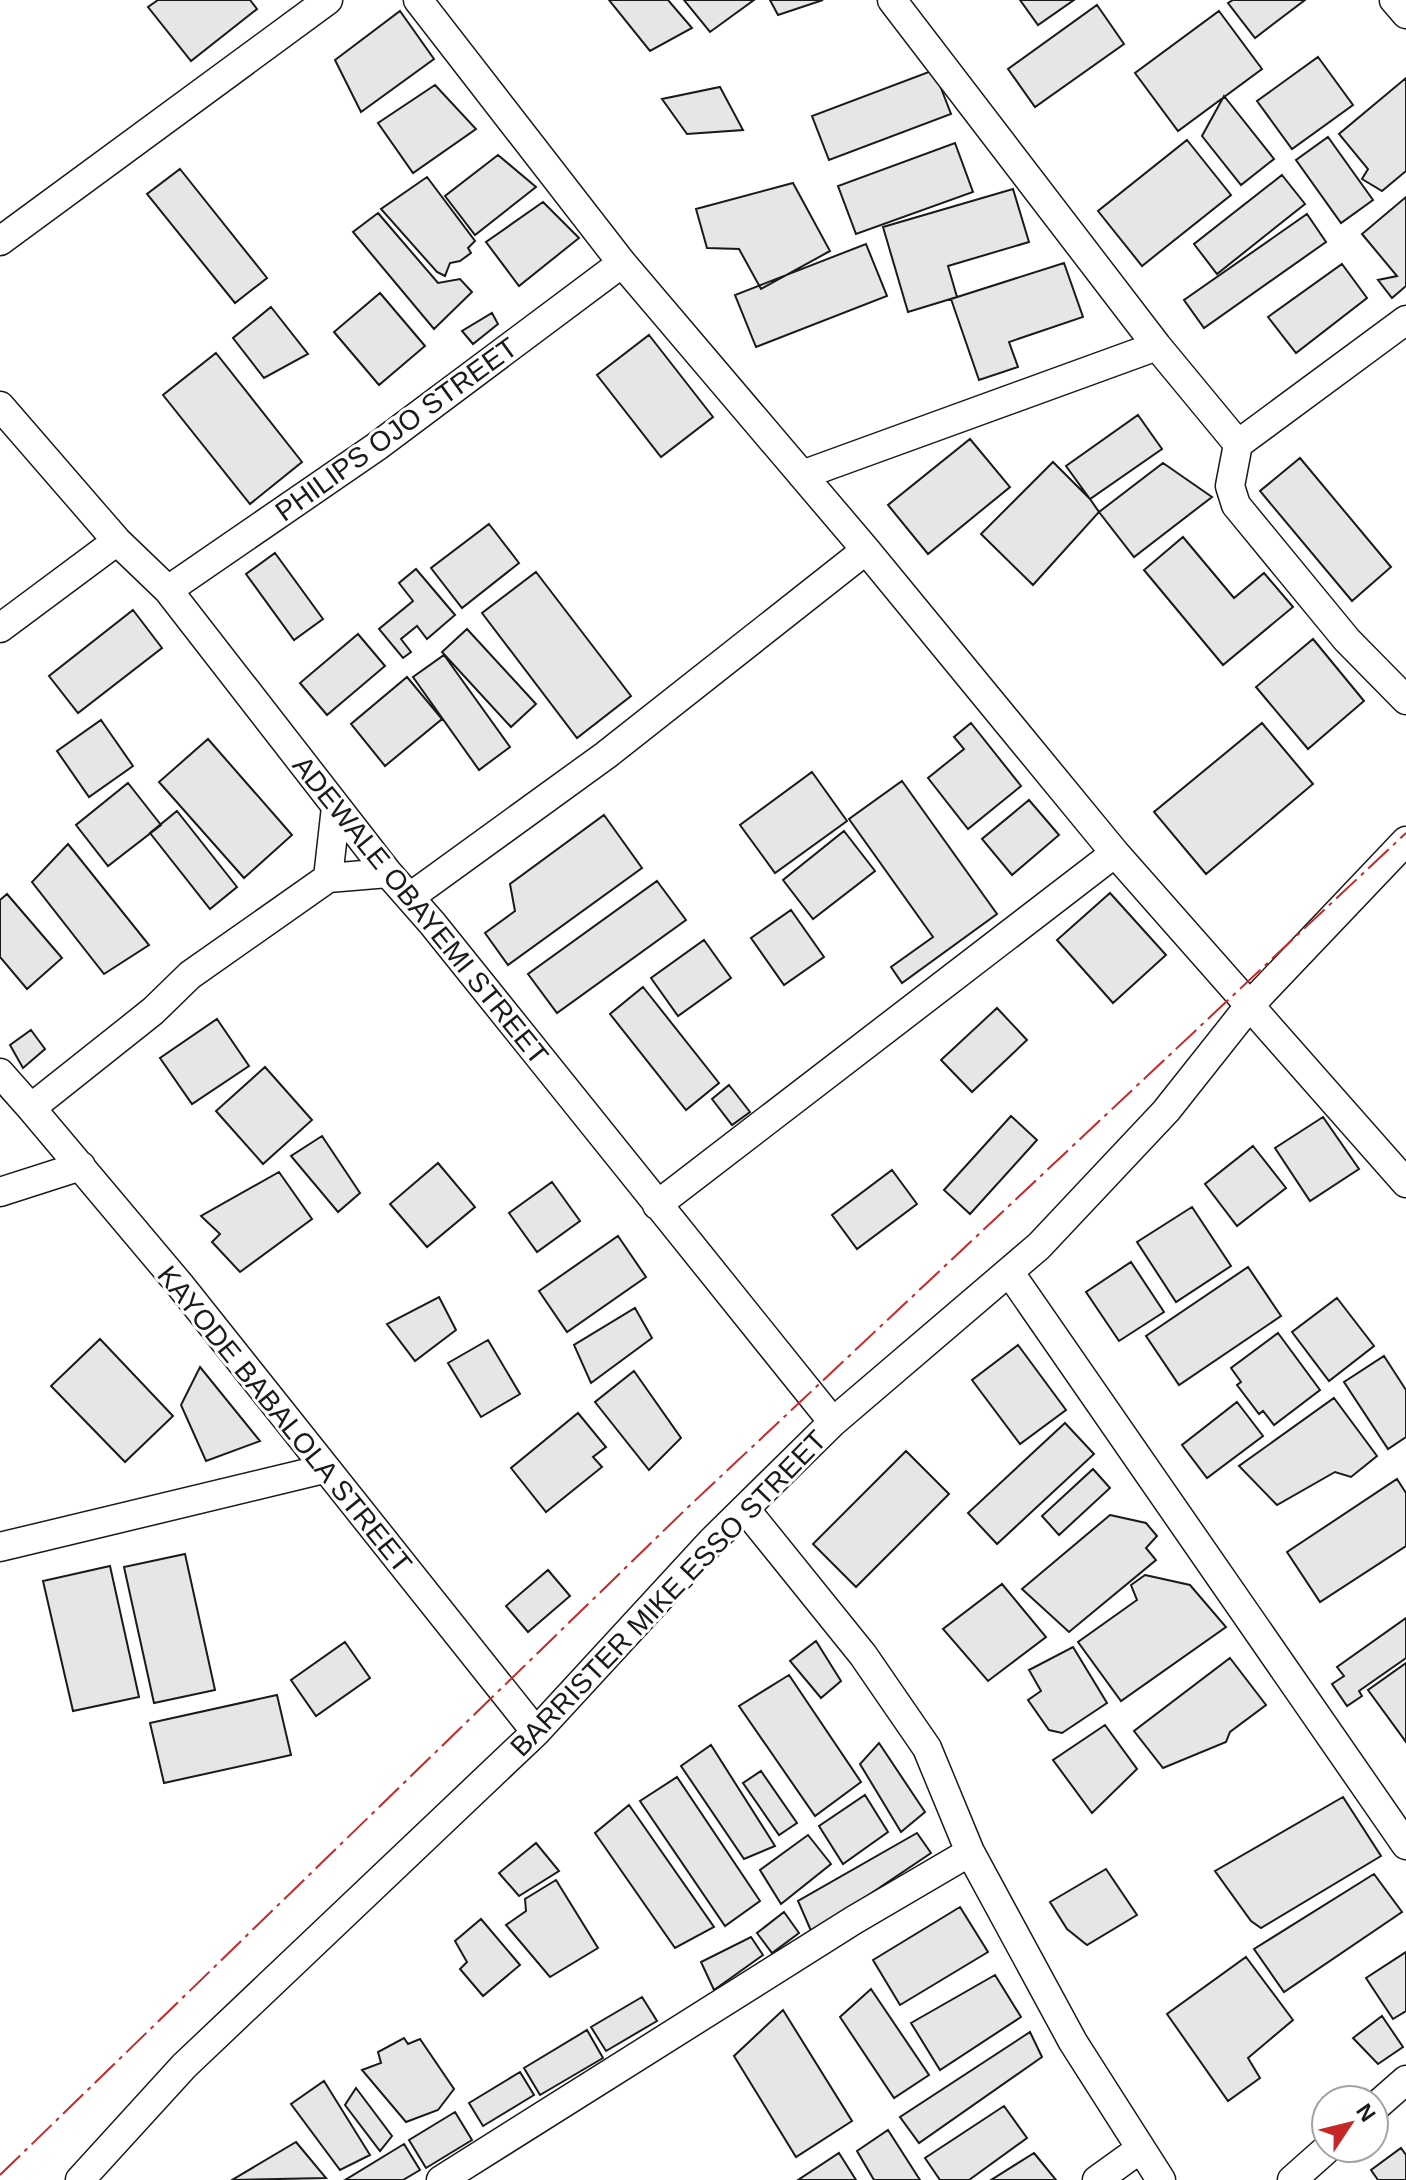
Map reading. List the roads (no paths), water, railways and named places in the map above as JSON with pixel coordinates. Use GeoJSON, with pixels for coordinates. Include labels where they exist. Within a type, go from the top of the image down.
{"type":"FeatureCollection","features":[{"type":"Feature","properties":{"kind":"street"},"geometry":{"type":"LineString","coordinates":[[418,0],[622,263],[866,550],[1115,853],[1406,1183]]}},
{"type":"Feature","properties":{"kind":"street"},"geometry":{"type":"LineString","coordinates":[[892,0],[1157,346],[1238,444]]}},
{"type":"Feature","properties":{"kind":"street"},"geometry":{"type":"LineString","coordinates":[[1394,0],[1406,14]]}},
{"type":"Feature","properties":{"kind":"street"},"geometry":{"type":"LineString","coordinates":[[0,241],[310,6]]}},
{"type":"Feature","properties":{"kind":"street","name":"PHILIPS OJO STREET"},"geometry":{"type":"LineString","coordinates":[[168,590],[376,447],[622,263]]}},
{"type":"Feature","properties":{"kind":"street"},"geometry":{"type":"LineString","coordinates":[[1406,320],[1238,444],[1230,486],[1236,505],[1347,640],[1406,700]]}},
{"type":"Feature","properties":{"kind":"street"},"geometry":{"type":"LineString","coordinates":[[802,475],[1157,346]]}},
{"type":"Feature","properties":{"kind":"street","name":"ADEWALE OBAYEMI STREET"},"geometry":{"type":"LineString","coordinates":[[0,406],[117,541],[168,590],[388,873],[833,1422]]}},
{"type":"Feature","properties":{"kind":"street"},"geometry":{"type":"LineString","coordinates":[[0,628],[117,541]]}},
{"type":"Feature","properties":{"kind":"street"},"geometry":{"type":"LineString","coordinates":[[410,897],[606,755],[866,550]]}},
{"type":"Feature","properties":{"kind":"street"},"geometry":{"type":"LineString","coordinates":[[328,878],[336,807]]}},
{"type":"Feature","properties":{"kind":"street","name":"BARRISTER MIKE ESSO STREET"},"geometry":{"type":"LineString","coordinates":[[80,2180],[184,2066],[536,1732],[712,1541],[833,1422],[1039,1246],[1166,1111],[1250,1005],[1406,841]]}},
{"type":"Feature","properties":{"kind":"street"},"geometry":{"type":"LineString","coordinates":[[657,1205],[1115,853]]}},
{"type":"Feature","properties":{"kind":"street"},"geometry":{"type":"LineString","coordinates":[[31,1108],[162,1004],[190,975],[328,878],[388,873]]}},
{"type":"Feature","properties":{"kind":"street","name":"KAYODE BABALOLA STREET"},"geometry":{"type":"LineString","coordinates":[[0,1073],[190,1297],[536,1732]]}},
{"type":"Feature","properties":{"kind":"street"},"geometry":{"type":"LineString","coordinates":[[0,1192],[81,1166]]}},
{"type":"Feature","properties":{"kind":"street"},"geometry":{"type":"LineString","coordinates":[[1010,1273],[1406,1845]]}},
{"type":"Feature","properties":{"kind":"street"},"geometry":{"type":"LineString","coordinates":[[0,1547],[324,1469]]}},
{"type":"Feature","properties":{"kind":"street"},"geometry":{"type":"LineString","coordinates":[[746,1510],[863,1655],[927,1748],[970,1852],[1073,2042],[1161,2180]]}},
{"type":"Feature","properties":{"kind":"street"},"geometry":{"type":"LineString","coordinates":[[441,2180],[841,1928],[970,1852]]}},
{"type":"Feature","properties":{"kind":"street"},"geometry":{"type":"LineString","coordinates":[[1390,2094],[1406,2080]]}},
{"type":"Feature","properties":{"kind":"street"},"geometry":{"type":"LineString","coordinates":[[1097,2180],[1140,2149]]}},
{"type":"Feature","properties":{"kind":"street"},"geometry":{"type":"LineString","coordinates":[[1292,2180],[1310,2164]]}}]}
